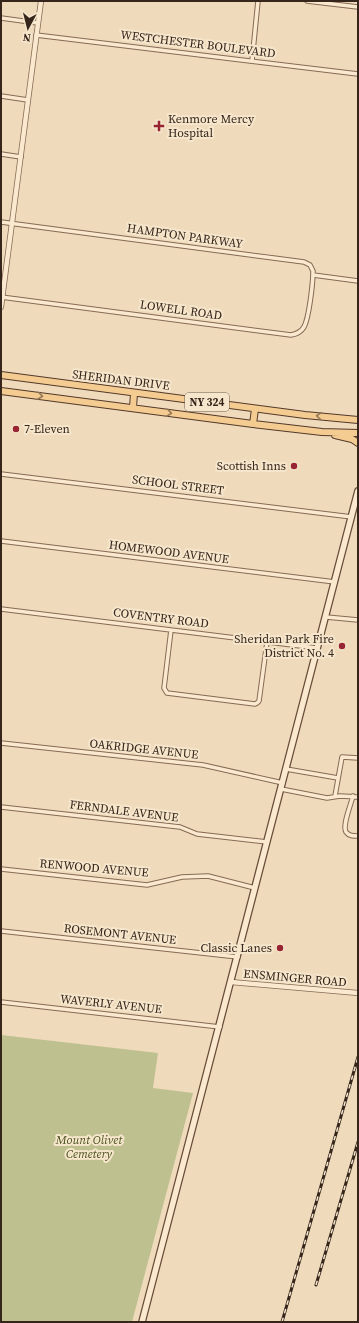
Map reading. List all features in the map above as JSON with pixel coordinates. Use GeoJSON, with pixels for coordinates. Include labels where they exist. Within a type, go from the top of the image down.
{"type":"FeatureCollection","features":[{"type":"Feature","properties":{"kind":"main road","name":"SHERIDAN DRIVE"},"geometry":{"type":"LineString","coordinates":[[1,375],[255,409],[358,420]]}},
{"type":"Feature","properties":{"kind":"main road","name":"NY 324"},"geometry":{"type":"LineString","coordinates":[[1,391],[253,424],[322,432],[358,433]]}},
{"type":"Feature","properties":{"kind":"main road"},"geometry":{"type":"LineString","coordinates":[[132,408],[134,393]]}},
{"type":"Feature","properties":{"kind":"main road"},"geometry":{"type":"LineString","coordinates":[[253,424],[255,409]]}},
{"type":"Feature","properties":{"kind":"main road"},"geometry":{"type":"LineString","coordinates":[[322,432],[352,439],[358,443]]}},
{"type":"Feature","properties":{"kind":"main road"},"geometry":{"type":"LineString","coordinates":[[142,1322],[220,1027],[358,491]]}},
{"type":"Feature","properties":{"kind":"street"},"geometry":{"type":"LineString","coordinates":[[1,307],[40,1]]}},
{"type":"Feature","properties":{"kind":"street"},"geometry":{"type":"LineString","coordinates":[[252,61],[258,1]]}},
{"type":"Feature","properties":{"kind":"street"},"geometry":{"type":"LineString","coordinates":[[307,1],[358,7]]}},
{"type":"Feature","properties":{"kind":"street"},"geometry":{"type":"LineString","coordinates":[[1,18],[38,23]]}},
{"type":"Feature","properties":{"kind":"street","name":"WESTCHESTER BOULEVARD"},"geometry":{"type":"LineString","coordinates":[[36,35],[358,74]]}},
{"type":"Feature","properties":{"kind":"street"},"geometry":{"type":"LineString","coordinates":[[1,96],[28,100]]}},
{"type":"Feature","properties":{"kind":"street"},"geometry":{"type":"LineString","coordinates":[[1,154],[21,157]]}},
{"type":"Feature","properties":{"kind":"street","name":"HAMPTON PARKWAY"},"geometry":{"type":"LineString","coordinates":[[1,222],[304,262],[310,265],[313,275]]}},
{"type":"Feature","properties":{"kind":"street"},"geometry":{"type":"LineString","coordinates":[[313,275],[358,281]]}},
{"type":"Feature","properties":{"kind":"street","name":"LOWELL ROAD"},"geometry":{"type":"LineString","coordinates":[[2,297],[291,335],[299,332],[306,322],[313,275]]}},
{"type":"Feature","properties":{"kind":"street","name":"SCHOOL STREET"},"geometry":{"type":"LineString","coordinates":[[1,474],[352,516]]}},
{"type":"Feature","properties":{"kind":"street","name":"HOMEWOOD AVENUE"},"geometry":{"type":"LineString","coordinates":[[1,542],[335,582]]}},
{"type":"Feature","properties":{"kind":"street","name":"COVENTRY ROAD"},"geometry":{"type":"LineString","coordinates":[[1,608],[318,648]]}},
{"type":"Feature","properties":{"kind":"street"},"geometry":{"type":"LineString","coordinates":[[326,617],[358,620]]}},
{"type":"Feature","properties":{"kind":"street"},"geometry":{"type":"LineString","coordinates":[[171,630],[164,689],[167,693],[257,703],[259,701],[267,642]]}},
{"type":"Feature","properties":{"kind":"street","name":"OAKRIDGE AVENUE"},"geometry":{"type":"LineString","coordinates":[[1,743],[203,765],[283,783]]}},
{"type":"Feature","properties":{"kind":"street"},"geometry":{"type":"LineString","coordinates":[[335,796],[342,757],[358,758]]}},
{"type":"Feature","properties":{"kind":"street"},"geometry":{"type":"LineString","coordinates":[[286,769],[338,778]]}},
{"type":"Feature","properties":{"kind":"street"},"geometry":{"type":"LineString","coordinates":[[281,789],[327,798],[335,796],[358,797]]}},
{"type":"Feature","properties":{"kind":"street"},"geometry":{"type":"LineString","coordinates":[[353,796],[345,826],[349,835],[358,836]]}},
{"type":"Feature","properties":{"kind":"street","name":"FERNDALE AVENUE"},"geometry":{"type":"LineString","coordinates":[[1,807],[180,827],[197,834],[267,842]]}},
{"type":"Feature","properties":{"kind":"street","name":"RENWOOD AVENUE"},"geometry":{"type":"LineString","coordinates":[[1,869],[147,885],[182,877],[208,876],[256,888]]}},
{"type":"Feature","properties":{"kind":"street","name":"ROSEMONT AVENUE"},"geometry":{"type":"LineString","coordinates":[[1,931],[238,957]]}},
{"type":"Feature","properties":{"kind":"street","name":"ENSMINGER ROAD"},"geometry":{"type":"LineString","coordinates":[[231,982],[358,993]]}},
{"type":"Feature","properties":{"kind":"street","name":"WAVERLY AVENUE"},"geometry":{"type":"LineString","coordinates":[[1,1002],[220,1027]]}},
{"type":"Feature","properties":{"kind":"green space","name":"Mount Olivet Cemetery"},"geometry":{"type":"Polygon","coordinates":[[[1,1035],[158,1053],[153,1088],[193,1093],[132,1322],[1,1322],[1,1035]]]}},
{"type":"Feature","properties":{"kind":"railway"},"geometry":{"type":"LineString","coordinates":[[282,1322],[358,1057]]}},
{"type":"Feature","properties":{"kind":"railway"},"geometry":{"type":"LineString","coordinates":[[316,1285],[358,1142]]}},
{"type":"Feature","properties":{"kind":"place","name":"Kenmore Mercy Hospital"},"geometry":{"type":"Point","coordinates":[159,126]}},
{"type":"Feature","properties":{"kind":"place","name":"7-Eleven"},"geometry":{"type":"Point","coordinates":[16,429]}},
{"type":"Feature","properties":{"kind":"place","name":"Scottish Inns"},"geometry":{"type":"Point","coordinates":[294,466]}},
{"type":"Feature","properties":{"kind":"place","name":"Sheridan Park Fire District No. 4"},"geometry":{"type":"Point","coordinates":[342,646]}},
{"type":"Feature","properties":{"kind":"place","name":"Classic Lanes"},"geometry":{"type":"Point","coordinates":[280,948]}}]}
